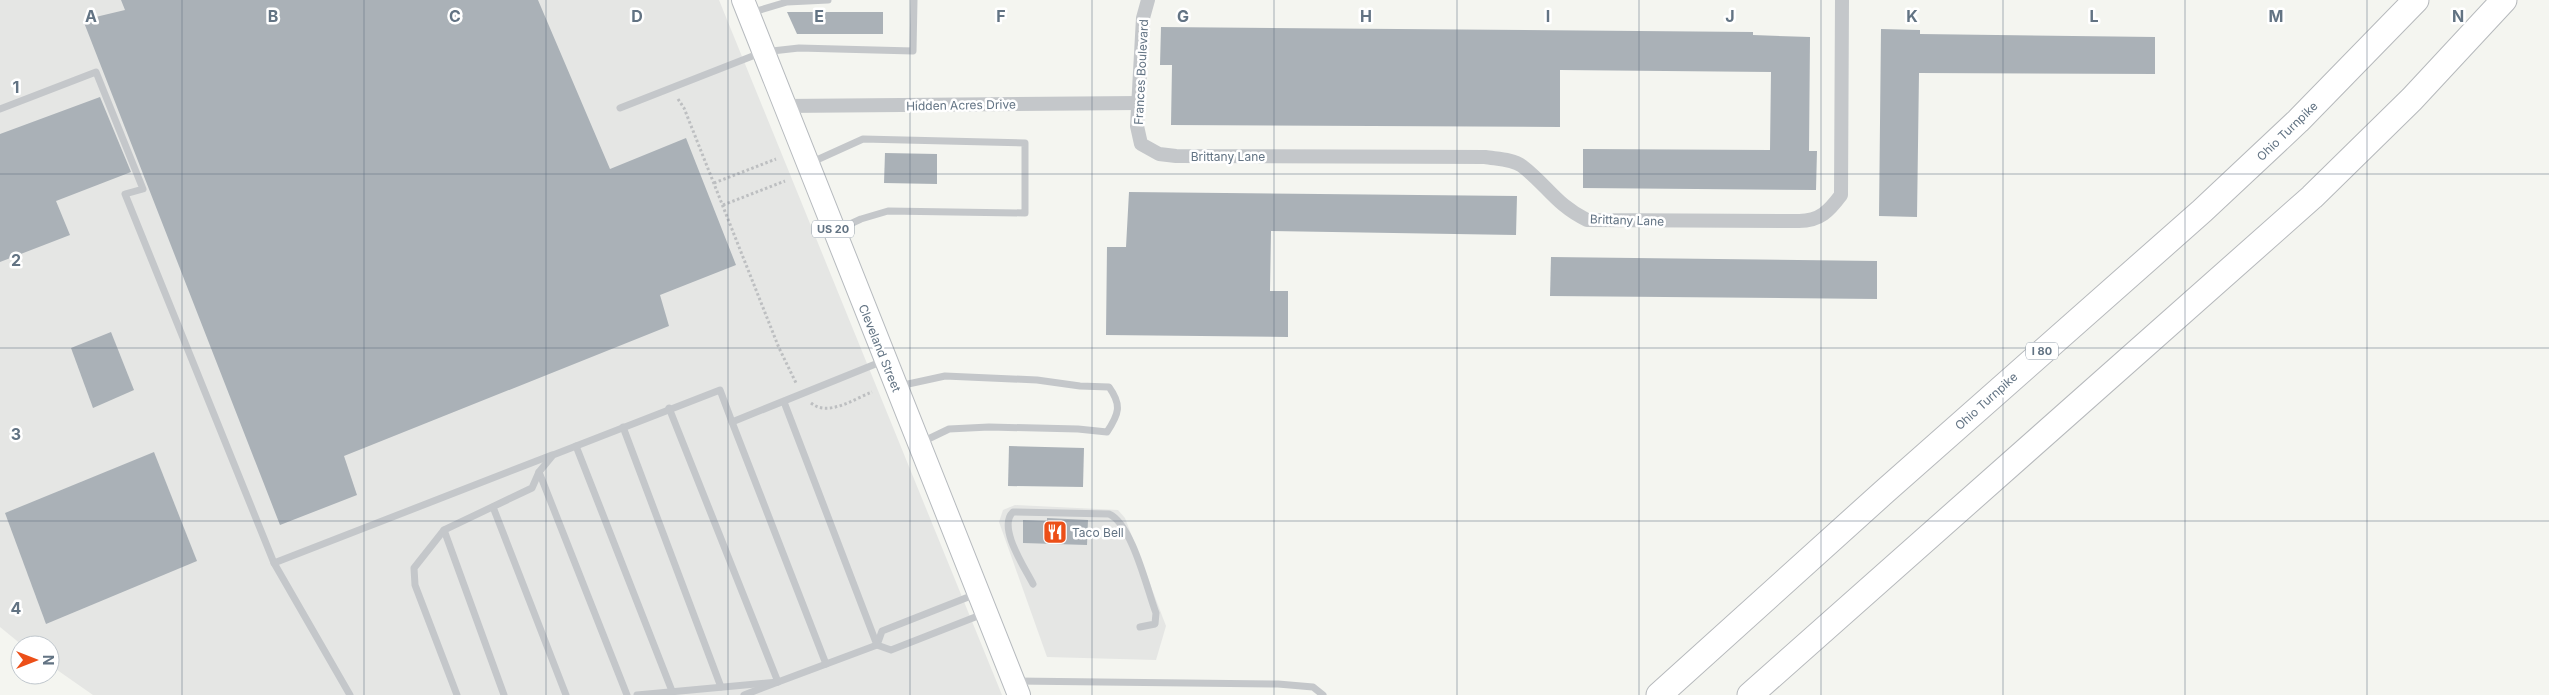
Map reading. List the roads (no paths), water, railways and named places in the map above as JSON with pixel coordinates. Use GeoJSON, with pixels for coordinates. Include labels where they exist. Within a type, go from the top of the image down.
{"type":"FeatureCollection","features":[{"type":"Feature","properties":{"kind":"highway","name":"Ohio Turnpike"},"geometry":{"type":"LineString","coordinates":[[1659,695],[1884,492],[2202,211],[2298,121],[2416,0]]}},
{"type":"Feature","properties":{"kind":"highway"},"geometry":{"type":"LineString","coordinates":[[1750,695],[2312,197],[2412,99],[2504,0]]}},
{"type":"Feature","properties":{"kind":"main road","name":"Cleveland Street"},"geometry":{"type":"LineString","coordinates":[[745,7],[1016,688]]}},
{"type":"Feature","properties":{"kind":"street","name":"Frances Boulevard"},"geometry":{"type":"LineString","coordinates":[[1141,144],[1137,126],[1138,103],[1143,18],[1148,0]]}},
{"type":"Feature","properties":{"kind":"street","name":"Brittany Lane"},"geometry":{"type":"LineString","coordinates":[[1141,144],[1158,154],[1176,156],[1485,157],[1521,165],[1570,212],[1587,220],[1812,222],[1830,209],[1841,195],[1842,0]]}},
{"type":"Feature","properties":{"kind":"street","name":"Hidden Acres Drive"},"geometry":{"type":"LineString","coordinates":[[784,106],[1138,103]]}},
{"type":"Feature","properties":{"kind":"lane"},"geometry":{"type":"LineString","coordinates":[[745,7],[828,0]]}},
{"type":"Feature","properties":{"kind":"lane"},"geometry":{"type":"LineString","coordinates":[[620,108],[763,52],[799,48],[913,50],[914,0]]}},
{"type":"Feature","properties":{"kind":"lane"},"geometry":{"type":"LineString","coordinates":[[0,109],[96,72],[143,189],[125,194],[274,563],[350,695]]}},
{"type":"Feature","properties":{"kind":"lane"},"geometry":{"type":"LineString","coordinates":[[807,164],[863,139],[1025,144],[1025,213],[888,211],[861,219],[834,231]]}},
{"type":"Feature","properties":{"kind":"lane"},"geometry":{"type":"LineString","coordinates":[[732,422],[885,360]]}},
{"type":"Feature","properties":{"kind":"lane"},"geometry":{"type":"LineString","coordinates":[[896,387],[945,376],[1037,380],[1080,386],[1109,387],[1116,397],[1118,416],[1107,432],[1078,429],[989,427],[949,429],[919,444]]}},
{"type":"Feature","properties":{"kind":"lane"},"geometry":{"type":"LineString","coordinates":[[274,563],[669,408],[720,390],[826,664]]}},
{"type":"Feature","properties":{"kind":"lane"},"geometry":{"type":"LineString","coordinates":[[784,402],[877,645]]}},
{"type":"Feature","properties":{"kind":"lane"},"geometry":{"type":"LineString","coordinates":[[669,408],[778,682]]}},
{"type":"Feature","properties":{"kind":"lane"},"geometry":{"type":"LineString","coordinates":[[623,427],[721,686]]}},
{"type":"Feature","properties":{"kind":"lane"},"geometry":{"type":"LineString","coordinates":[[576,446],[672,691]]}},
{"type":"Feature","properties":{"kind":"lane"},"geometry":{"type":"LineString","coordinates":[[458,695],[415,585],[414,568],[444,530],[532,488],[539,472],[553,455]]}},
{"type":"Feature","properties":{"kind":"lane"},"geometry":{"type":"LineString","coordinates":[[539,472],[627,695]]}},
{"type":"Feature","properties":{"kind":"lane"},"geometry":{"type":"LineString","coordinates":[[493,506],[566,695]]}},
{"type":"Feature","properties":{"kind":"lane"},"geometry":{"type":"LineString","coordinates":[[1033,584],[1009,536],[1008,521],[1013,512],[1109,514],[1115,517],[1125,529],[1156,613],[1155,624],[1152,627],[1140,627]]}},
{"type":"Feature","properties":{"kind":"lane"},"geometry":{"type":"LineString","coordinates":[[444,530],[504,695]]}},
{"type":"Feature","properties":{"kind":"lane"},"geometry":{"type":"LineString","coordinates":[[877,645],[882,632],[982,603]]}},
{"type":"Feature","properties":{"kind":"lane"},"geometry":{"type":"LineString","coordinates":[[744,695],[877,645],[891,650],[982,603]]}},
{"type":"Feature","properties":{"kind":"lane"},"geometry":{"type":"LineString","coordinates":[[638,695],[778,682]]}},
{"type":"Feature","properties":{"kind":"lane"},"geometry":{"type":"LineString","coordinates":[[1016,688],[1278,684],[1313,687],[1323,695]]}},
{"type":"Feature","properties":{"kind":"place","name":"Taco Bell"},"geometry":{"type":"Point","coordinates":[1055,532]}}]}
